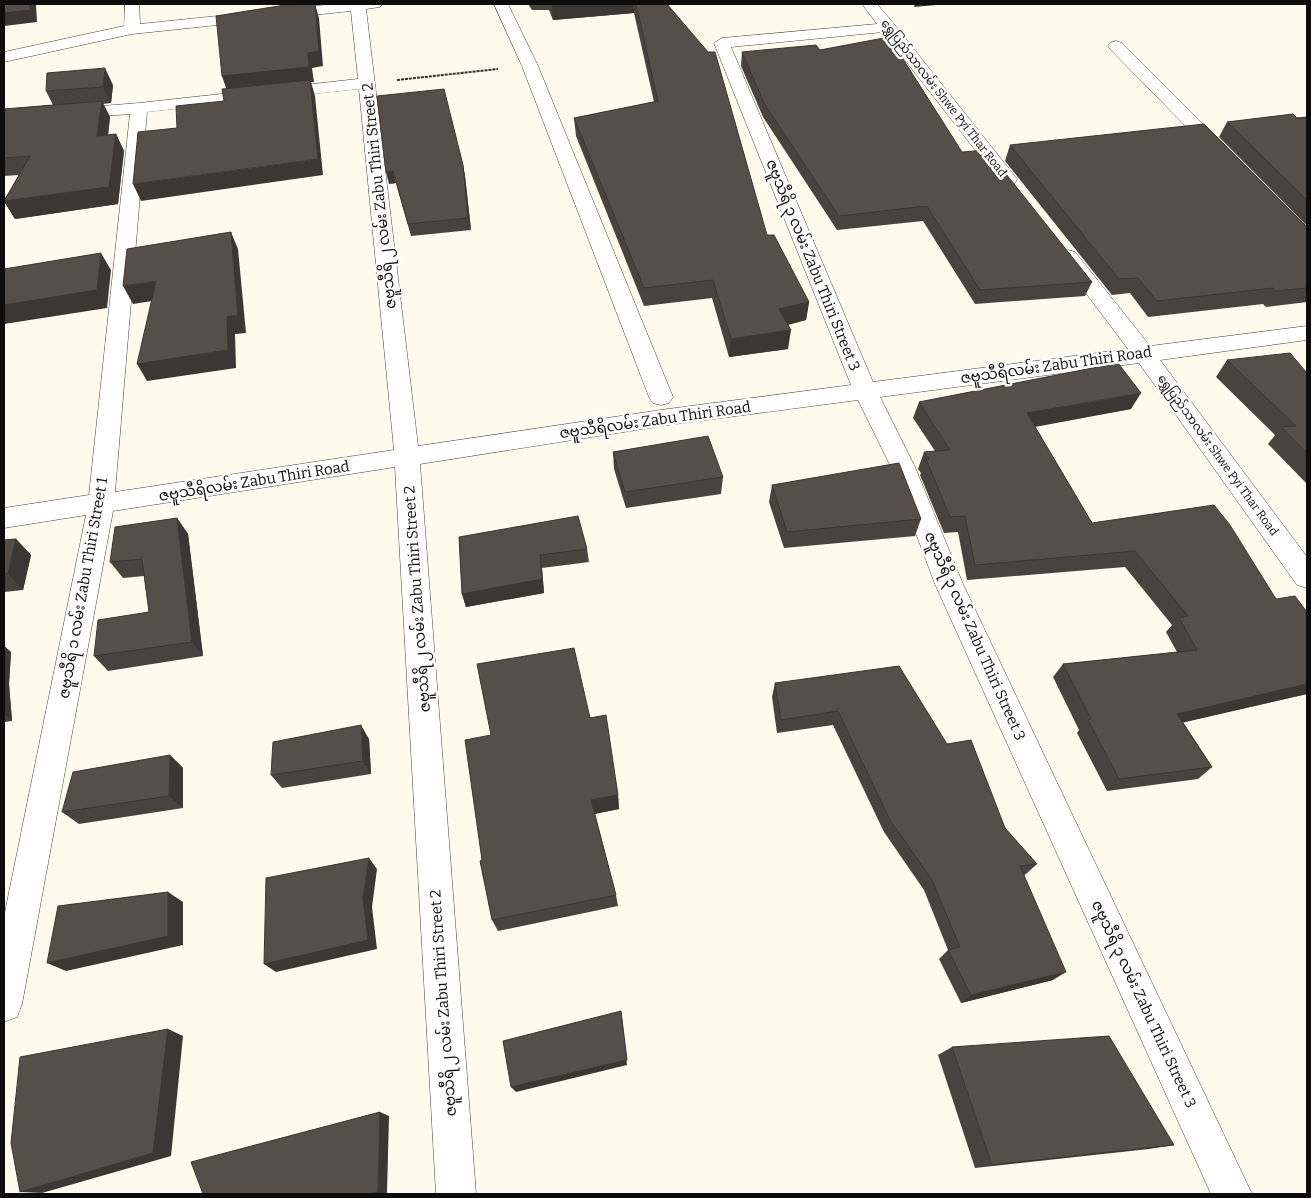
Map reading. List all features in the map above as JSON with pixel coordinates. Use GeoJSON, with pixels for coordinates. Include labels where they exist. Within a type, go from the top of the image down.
{"type":"FeatureCollection","features":[{"type":"Feature","properties":{"kind":"street"},"geometry":{"type":"LineString","coordinates":[[132,4],[132,30]]}},
{"type":"Feature","properties":{"kind":"street"},"geometry":{"type":"LineString","coordinates":[[4,57],[132,30],[312,7],[375,4]]}},
{"type":"Feature","properties":{"kind":"street"},"geometry":{"type":"LineString","coordinates":[[501,4],[530,66],[661,397]]}},
{"type":"Feature","properties":{"kind":"street","name":"ရွှေပြည်သာလမ်း Shwe Pyi Thar Road"},"geometry":{"type":"LineString","coordinates":[[869,4],[1023,198]]}},
{"type":"Feature","properties":{"kind":"street","name":"ဇဗူသီရိ ၂ လမ်း Zabu Thiri Street 2"},"geometry":{"type":"LineString","coordinates":[[358,6],[407,457],[456,1194]]}},
{"type":"Feature","properties":{"kind":"street","name":"ဇဗူသီရိ ၃ လမ်း Zabu Thiri Street 3"},"geometry":{"type":"LineString","coordinates":[[889,27],[722,42],[865,391],[903,467],[949,584],[1232,1194]]}},
{"type":"Feature","properties":{"kind":"street"},"geometry":{"type":"LineString","coordinates":[[1116,46],[1232,163]]}},
{"type":"Feature","properties":{"kind":"street"},"geometry":{"type":"LineString","coordinates":[[4,119],[139,108],[367,84]]}},
{"type":"Feature","properties":{"kind":"street","name":"ဇဗူသီရိ ၁ လမ်း Zabu Thiri Street 1"},"geometry":{"type":"LineString","coordinates":[[4,1004],[101,505],[139,108]]}},
{"type":"Feature","properties":{"kind":"street","name":"ရွှေပြည်သာလမ်း Shwe Pyi Thar Road"},"geometry":{"type":"LineString","coordinates":[[1053,237],[1144,354],[1307,577]]}},
{"type":"Feature","properties":{"kind":"street","name":"ဇဗူသီရိလမ်း Zabu Thiri Road"},"geometry":{"type":"LineString","coordinates":[[4,518],[101,505],[668,417],[1307,333]]}},
{"type":"Feature","properties":{"kind":"path"},"geometry":{"type":"LineString","coordinates":[[367,84],[530,66]]}},
{"type":"Feature","properties":{"kind":"building"},"geometry":{"type":"Polygon","coordinates":[[[4,4],[30,4],[30,10],[4,13],[4,4]]]}},
{"type":"Feature","properties":{"kind":"building"},"geometry":{"type":"Polygon","coordinates":[[[315,4],[319,51],[308,53],[309,67],[222,76],[216,16],[285,5],[315,4]]]}},
{"type":"Feature","properties":{"kind":"building"},"geometry":{"type":"Polygon","coordinates":[[[636,4],[667,4],[708,52],[715,52],[767,235],[774,235],[809,302],[779,309],[791,330],[731,339],[713,280],[644,288],[574,118],[658,101],[636,4]]]}},
{"type":"Feature","properties":{"kind":"building"},"geometry":{"type":"Polygon","coordinates":[[[889,37],[962,152],[987,150],[1092,282],[980,290],[927,206],[839,216],[764,103],[742,52],[816,45],[820,50],[889,37]]]}},
{"type":"Feature","properties":{"kind":"building"},"geometry":{"type":"Polygon","coordinates":[[[105,68],[103,87],[46,91],[47,73],[105,68]]]}},
{"type":"Feature","properties":{"kind":"building"},"geometry":{"type":"Polygon","coordinates":[[[310,80],[318,159],[133,184],[138,132],[177,128],[176,106],[224,101],[222,89],[310,80]]]}},
{"type":"Feature","properties":{"kind":"building"},"geometry":{"type":"Polygon","coordinates":[[[444,89],[463,165],[468,218],[408,224],[393,171],[386,172],[377,96],[444,89]]]}},
{"type":"Feature","properties":{"kind":"building"},"geometry":{"type":"Polygon","coordinates":[[[102,101],[97,136],[116,134],[109,187],[4,201],[30,156],[4,158],[4,109],[102,101]]]}},
{"type":"Feature","properties":{"kind":"building"},"geometry":{"type":"Polygon","coordinates":[[[1293,114],[1297,118],[1307,117],[1307,200],[1227,122],[1293,114]]]}},
{"type":"Feature","properties":{"kind":"building"},"geometry":{"type":"Polygon","coordinates":[[[1204,124],[1307,227],[1307,288],[1276,291],[1273,288],[1157,301],[1138,278],[1119,279],[1010,145],[1204,124]]]}},
{"type":"Feature","properties":{"kind":"building"},"geometry":{"type":"Polygon","coordinates":[[[231,232],[238,315],[227,317],[228,350],[137,364],[156,281],[123,286],[127,249],[231,232]]]}},
{"type":"Feature","properties":{"kind":"building"},"geometry":{"type":"Polygon","coordinates":[[[101,253],[97,290],[4,305],[4,269],[101,253]]]}},
{"type":"Feature","properties":{"kind":"building"},"geometry":{"type":"Polygon","coordinates":[[[1290,353],[1307,373],[1307,453],[1281,427],[1296,426],[1227,360],[1290,353]]]}},
{"type":"Feature","properties":{"kind":"building"},"geometry":{"type":"Polygon","coordinates":[[[1118,363],[1141,393],[1027,413],[1092,523],[1214,505],[1230,525],[1276,599],[1295,596],[1307,612],[1307,684],[1177,714],[1212,767],[1119,779],[1088,720],[1091,719],[1063,664],[1197,650],[1179,618],[1188,616],[1135,551],[975,565],[965,516],[950,517],[926,459],[929,459],[924,452],[950,450],[919,402],[1118,363]]]}},
{"type":"Feature","properties":{"kind":"building"},"geometry":{"type":"Polygon","coordinates":[[[708,436],[723,477],[625,492],[613,452],[708,436]]]}},
{"type":"Feature","properties":{"kind":"building"},"geometry":{"type":"Polygon","coordinates":[[[899,463],[921,519],[787,532],[772,485],[899,463]]]}},
{"type":"Feature","properties":{"kind":"building"},"geometry":{"type":"Polygon","coordinates":[[[578,516],[587,549],[540,555],[542,579],[462,594],[459,537],[578,516]]]}},
{"type":"Feature","properties":{"kind":"building"},"geometry":{"type":"Polygon","coordinates":[[[177,518],[192,642],[94,656],[98,620],[149,612],[142,559],[110,562],[115,527],[177,518]]]}},
{"type":"Feature","properties":{"kind":"building"},"geometry":{"type":"Polygon","coordinates":[[[16,539],[8,574],[4,574],[4,540],[16,539]]]}},
{"type":"Feature","properties":{"kind":"building"},"geometry":{"type":"Polygon","coordinates":[[[574,648],[590,718],[606,715],[618,795],[591,800],[616,895],[492,920],[480,861],[482,860],[465,740],[491,735],[477,664],[574,648]]]}},
{"type":"Feature","properties":{"kind":"building"},"geometry":{"type":"Polygon","coordinates":[[[899,666],[947,744],[971,740],[1005,828],[1037,864],[1020,866],[1066,972],[971,995],[948,950],[960,947],[932,880],[890,820],[838,711],[781,720],[775,683],[899,666]]]}},
{"type":"Feature","properties":{"kind":"building"},"geometry":{"type":"Polygon","coordinates":[[[361,725],[363,761],[271,775],[273,742],[361,725]]]}},
{"type":"Feature","properties":{"kind":"building"},"geometry":{"type":"Polygon","coordinates":[[[170,755],[169,796],[62,812],[73,772],[170,755]]]}},
{"type":"Feature","properties":{"kind":"building"},"geometry":{"type":"Polygon","coordinates":[[[369,858],[363,897],[368,940],[264,964],[266,878],[369,858]]]}},
{"type":"Feature","properties":{"kind":"building"},"geometry":{"type":"Polygon","coordinates":[[[168,892],[168,936],[47,963],[58,906],[168,892]]]}},
{"type":"Feature","properties":{"kind":"building"},"geometry":{"type":"Polygon","coordinates":[[[621,1011],[627,1060],[511,1087],[503,1041],[621,1011]]]}},
{"type":"Feature","properties":{"kind":"building"},"geometry":{"type":"Polygon","coordinates":[[[168,1029],[153,1153],[20,1192],[11,1143],[20,1057],[168,1029]]]}},
{"type":"Feature","properties":{"kind":"building"},"geometry":{"type":"Polygon","coordinates":[[[1109,1036],[1174,1145],[992,1165],[952,1047],[1109,1036]]]}},
{"type":"Feature","properties":{"kind":"building"},"geometry":{"type":"Polygon","coordinates":[[[380,1112],[378,1192],[369,1194],[203,1194],[191,1162],[380,1112]]]}}]}
